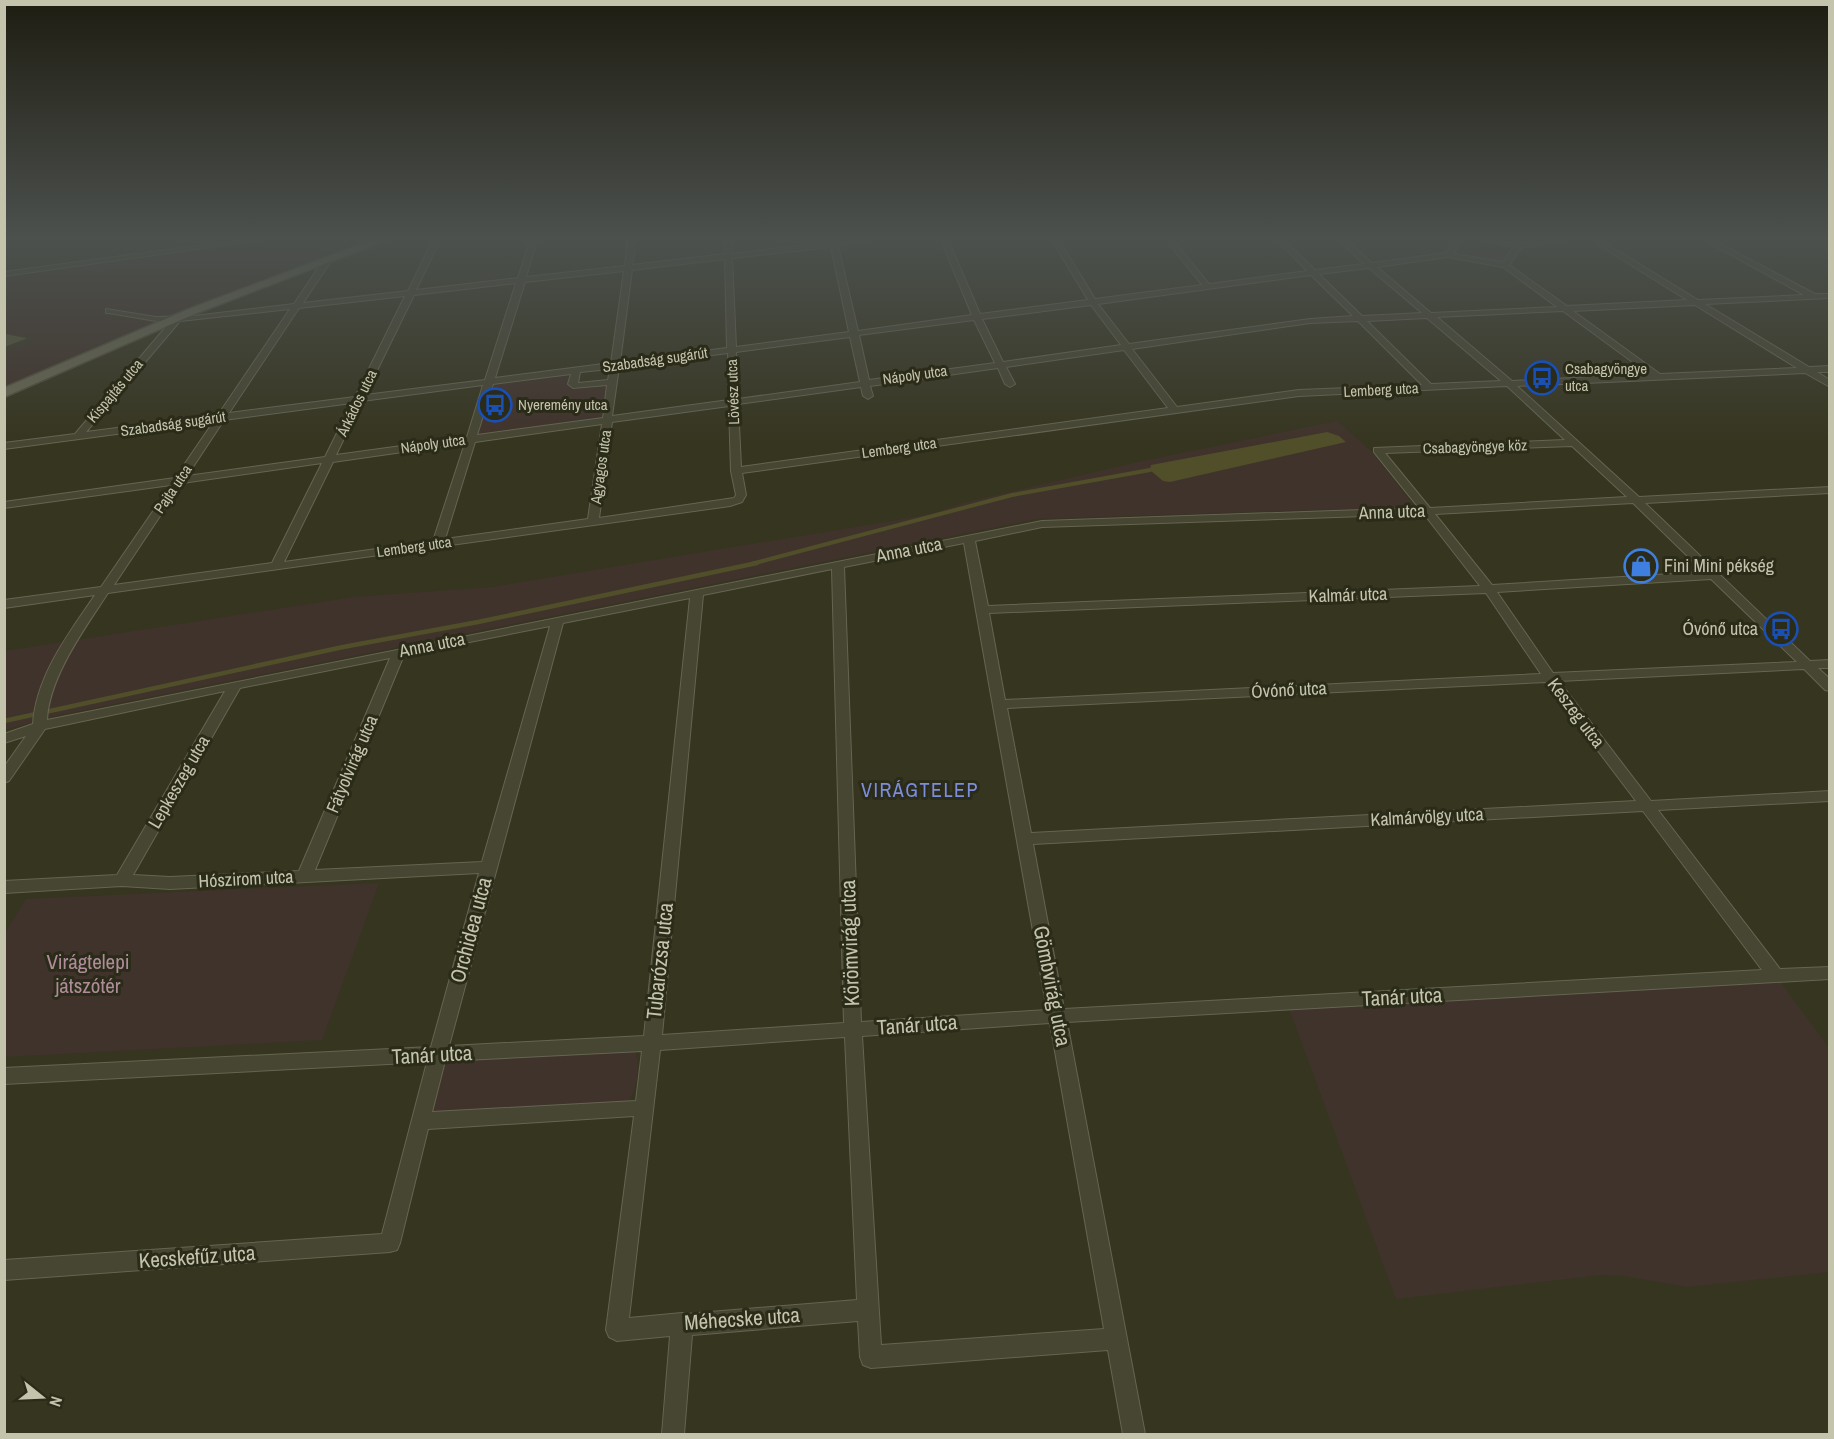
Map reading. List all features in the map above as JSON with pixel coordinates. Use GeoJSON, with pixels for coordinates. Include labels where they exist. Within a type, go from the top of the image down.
{"type":"FeatureCollection","features":[{"type":"Feature","properties":{"kind":"main road"},"geometry":{"type":"LineString","coordinates":[[4,393],[208,307]]}},
{"type":"Feature","properties":{"kind":"street"},"geometry":{"type":"LineString","coordinates":[[109,311],[156,319],[177,319],[285,307]]}},
{"type":"Feature","properties":{"kind":"street","name":"Pajta utca"},"geometry":{"type":"LineString","coordinates":[[40,725],[41,705],[66,647],[295,307]]}},
{"type":"Feature","properties":{"kind":"street","name":"Árkádos utca"},"geometry":{"type":"LineString","coordinates":[[276,566],[404,307]]}},
{"type":"Feature","properties":{"kind":"street"},"geometry":{"type":"LineString","coordinates":[[438,543],[513,307]]}},
{"type":"Feature","properties":{"kind":"street"},"geometry":{"type":"LineString","coordinates":[[614,365],[622,307]]}},
{"type":"Feature","properties":{"kind":"street","name":"Lövész utca"},"geometry":{"type":"LineString","coordinates":[[730,307],[736,471]]}},
{"type":"Feature","properties":{"kind":"street"},"geometry":{"type":"LineString","coordinates":[[848,307],[868,396]]}},
{"type":"Feature","properties":{"kind":"street"},"geometry":{"type":"LineString","coordinates":[[973,307],[1010,384]]}},
{"type":"Feature","properties":{"kind":"street","name":"Szabadság sugárút"},"geometry":{"type":"LineString","coordinates":[[4,446],[1053,307]]}},
{"type":"Feature","properties":{"kind":"street"},"geometry":{"type":"LineString","coordinates":[[1097,307],[1174,410]]}},
{"type":"Feature","properties":{"kind":"street"},"geometry":{"type":"LineString","coordinates":[[1348,307],[1429,387]]}},
{"type":"Feature","properties":{"kind":"street"},"geometry":{"type":"LineString","coordinates":[[1419,307],[1510,384],[1635,499],[1830,687]]}},
{"type":"Feature","properties":{"kind":"street"},"geometry":{"type":"LineString","coordinates":[[1561,307],[1658,377]]}},
{"type":"Feature","properties":{"kind":"street","name":"Nápoly utca"},"geometry":{"type":"LineString","coordinates":[[4,505],[1126,345],[1310,321],[1619,307]]}},
{"type":"Feature","properties":{"kind":"street"},"geometry":{"type":"LineString","coordinates":[[1704,307],[1830,384]]}},
{"type":"Feature","properties":{"kind":"street","name":"Kispajtás utca"},"geometry":{"type":"LineString","coordinates":[[77,437],[177,319]]}},
{"type":"Feature","properties":{"kind":"street","name":"Agyagos utca"},"geometry":{"type":"LineString","coordinates":[[594,522],[614,365]]}},
{"type":"Feature","properties":{"kind":"street","name":"Lemberg utca"},"geometry":{"type":"LineString","coordinates":[[4,604],[730,503],[738,500],[741,495],[736,471],[1299,393],[1830,369]]}},
{"type":"Feature","properties":{"kind":"street"},"geometry":{"type":"LineString","coordinates":[[576,370],[573,384],[576,386],[612,379]]}},
{"type":"Feature","properties":{"kind":"street","name":"Csabagyöngye köz"},"geometry":{"type":"LineString","coordinates":[[1378,450],[1572,443]]}},
{"type":"Feature","properties":{"kind":"street","name":"Keszeg utca"},"geometry":{"type":"LineString","coordinates":[[1378,450],[1489,589],[1549,677],[1776,976]]}},
{"type":"Feature","properties":{"kind":"street","name":"Anna utca"},"geometry":{"type":"LineString","coordinates":[[4,739],[40,725],[1042,524],[1427,511],[1830,490]]}},
{"type":"Feature","properties":{"kind":"street","name":"Gömbvirág utca"},"geometry":{"type":"LineString","coordinates":[[969,538],[1134,1434]]}},
{"type":"Feature","properties":{"kind":"street","name":"Körömvirág utca"},"geometry":{"type":"LineString","coordinates":[[838,565],[853,1030],[871,1357],[1117,1339]]}},
{"type":"Feature","properties":{"kind":"street","name":"Kalmár utca"},"geometry":{"type":"LineString","coordinates":[[983,610],[1489,589],[1713,575]]}},
{"type":"Feature","properties":{"kind":"street","name":"Tubarózsa utca"},"geometry":{"type":"LineString","coordinates":[[617,1330],[652,1043],[697,592]]}},
{"type":"Feature","properties":{"kind":"street","name":"Orchidea utca"},"geometry":{"type":"LineString","coordinates":[[390,1243],[487,867],[558,620]]}},
{"type":"Feature","properties":{"kind":"street","name":"Fátyolvirág utca"},"geometry":{"type":"LineString","coordinates":[[305,875],[399,652]]}},
{"type":"Feature","properties":{"kind":"street","name":"Óvónő utca"},"geometry":{"type":"LineString","coordinates":[[1000,704],[1830,664]]}},
{"type":"Feature","properties":{"kind":"street","name":"Lepkeszeg utca"},"geometry":{"type":"LineString","coordinates":[[122,880],[235,685]]}},
{"type":"Feature","properties":{"kind":"street"},"geometry":{"type":"LineString","coordinates":[[4,778],[40,725]]}},
{"type":"Feature","properties":{"kind":"street","name":"Kalmárvölgy utca"},"geometry":{"type":"LineString","coordinates":[[1024,839],[1830,796]]}},
{"type":"Feature","properties":{"kind":"street","name":"Hószirom utca"},"geometry":{"type":"LineString","coordinates":[[4,887],[122,880],[170,884],[487,867]]}},
{"type":"Feature","properties":{"kind":"street","name":"Tanár utca"},"geometry":{"type":"LineString","coordinates":[[4,1076],[652,1043],[1057,1016],[1830,973]]}},
{"type":"Feature","properties":{"kind":"street"},"geometry":{"type":"LineString","coordinates":[[420,1121],[643,1108]]}},
{"type":"Feature","properties":{"kind":"street","name":"Kecskefűz utca"},"geometry":{"type":"LineString","coordinates":[[4,1270],[390,1243]]}},
{"type":"Feature","properties":{"kind":"street","name":"Méhecske utca"},"geometry":{"type":"LineString","coordinates":[[617,1330],[867,1310]]}},
{"type":"Feature","properties":{"kind":"street"},"geometry":{"type":"LineString","coordinates":[[673,1434],[682,1323]]}},
{"type":"Feature","properties":{"kind":"green space"},"geometry":{"type":"Polygon","coordinates":[[[5,307],[193,307],[170,316],[5,387],[5,307]]]}},
{"type":"Feature","properties":{"kind":"green space"},"geometry":{"type":"Polygon","coordinates":[[[572,373],[570,390],[608,385],[606,417],[476,434],[492,385],[499,382],[572,373]]]}},
{"type":"Feature","properties":{"kind":"green space"},"geometry":{"type":"Polygon","coordinates":[[[1337,421],[1371,451],[1415,507],[1037,519],[60,715],[5,730],[5,651],[354,597],[492,587],[892,521],[934,513],[963,503],[1138,462],[1337,421]]]}},
{"type":"Feature","properties":{"kind":"green space","name":"Virágtelepi játszótér"},"geometry":{"type":"Polygon","coordinates":[[[379,883],[322,1040],[5,1057],[5,933],[26,899],[379,883]]]}},
{"type":"Feature","properties":{"kind":"green space"},"geometry":{"type":"Polygon","coordinates":[[[1776,976],[1829,1048],[1829,1272],[1687,1287],[1624,1276],[1602,1275],[1396,1299],[1287,1003],[1776,976]]]}},
{"type":"Feature","properties":{"kind":"green space"},"geometry":{"type":"Polygon","coordinates":[[[635,1050],[638,1063],[637,1078],[627,1103],[434,1113],[431,1109],[442,1070],[451,1059],[635,1050]]]}},
{"type":"Feature","properties":{"kind":"shaded area"},"geometry":{"type":"Polygon","coordinates":[[[1327,432],[1339,436],[1346,442],[1170,482],[1163,481],[1150,470],[1151,465],[1327,432]]]}},
{"type":"Feature","properties":{"kind":"building"},"geometry":{"type":"Polygon","coordinates":[[[4,333],[30,338],[4,348],[4,333]]]}},
{"type":"Feature","properties":{"kind":"waterway"},"geometry":{"type":"LineString","coordinates":[[751,564],[1012,495],[1150,470]]}},
{"type":"Feature","properties":{"kind":"waterway"},"geometry":{"type":"LineString","coordinates":[[4,721],[343,647],[478,622],[757,563]]}},
{"type":"Feature","properties":{"kind":"place","name":"Csabagyöngye utca"},"geometry":{"type":"Point","coordinates":[1542,378]}},
{"type":"Feature","properties":{"kind":"place","name":"Nyeremény utca"},"geometry":{"type":"Point","coordinates":[495,405]}},
{"type":"Feature","properties":{"kind":"place","name":"Fini Mini pékség"},"geometry":{"type":"Point","coordinates":[1641,566]}},
{"type":"Feature","properties":{"kind":"place","name":"Óvónő utca"},"geometry":{"type":"Point","coordinates":[1781,629]}},
{"type":"Feature","properties":{"kind":"district","name":"VIRÁGTELEP"},"geometry":{"type":"Point","coordinates":[920,790]}}]}
